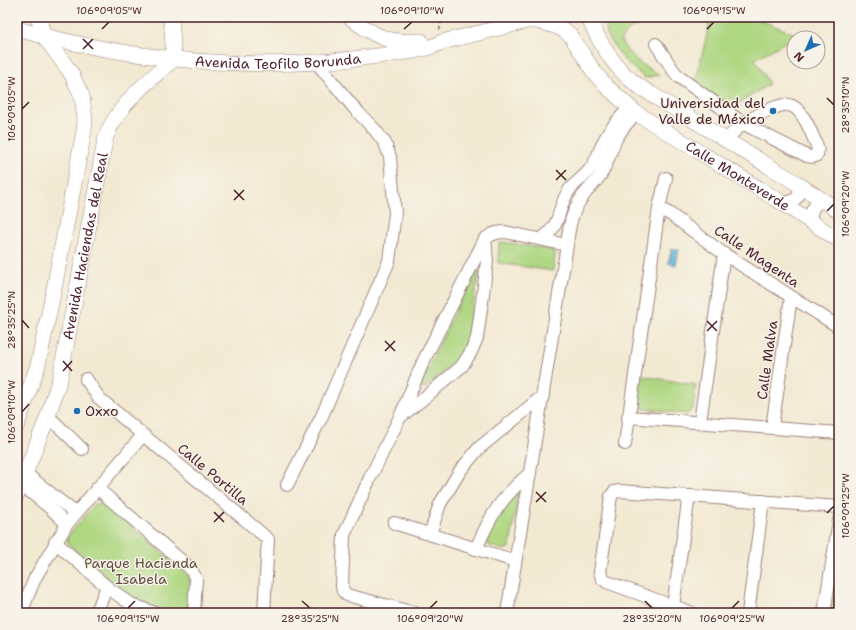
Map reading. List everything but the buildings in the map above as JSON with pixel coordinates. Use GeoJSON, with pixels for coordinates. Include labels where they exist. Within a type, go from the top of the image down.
{"type":"FeatureCollection","features":[{"type":"Feature","properties":{"kind":"main road","name":"Avenida Haciendas del Real"},"geometry":{"type":"LineString","coordinates":[[17,425],[38,365],[54,289],[85,120],[82,96],[71,72],[44,36],[38,17]]}},
{"type":"Feature","properties":{"kind":"main road"},"geometry":{"type":"LineString","coordinates":[[171,17],[174,59]]}},
{"type":"Feature","properties":{"kind":"main road","name":"Avenida Teofilo Borunda"},"geometry":{"type":"LineString","coordinates":[[350,17],[370,31],[384,38],[397,42],[432,40],[442,42]]}},
{"type":"Feature","properties":{"kind":"main road","name":"Calle Monteverde"},"geometry":{"type":"LineString","coordinates":[[588,17],[603,46],[629,79],[839,211]]}},
{"type":"Feature","properties":{"kind":"main road"},"geometry":{"type":"LineString","coordinates":[[442,42],[538,18]]}},
{"type":"Feature","properties":{"kind":"main road","name":"Calle Monteverde"},"geometry":{"type":"LineString","coordinates":[[538,18],[564,30],[571,36],[594,72],[606,86],[633,110],[784,203],[839,240]]}},
{"type":"Feature","properties":{"kind":"main road","name":"Avenida Teofilo Borunda"},"geometry":{"type":"LineString","coordinates":[[17,29],[108,49],[174,59],[238,64],[340,62],[399,53],[434,46],[442,42]]}},
{"type":"Feature","properties":{"kind":"main road","name":"Avenida Haciendas del Real"},"geometry":{"type":"LineString","coordinates":[[21,484],[48,416],[60,378],[106,136],[110,127],[127,102],[142,86],[174,59]]}},
{"type":"Feature","properties":{"kind":"main road"},"geometry":{"type":"LineString","coordinates":[[54,289],[76,294]]}},
{"type":"Feature","properties":{"kind":"street"},"geometry":{"type":"LineString","coordinates":[[656,44],[679,77],[744,124],[807,156],[815,156],[818,152],[818,148],[810,127],[798,111],[791,105],[782,105],[744,124],[726,140]]}},
{"type":"Feature","properties":{"kind":"street"},"geometry":{"type":"LineString","coordinates":[[287,485],[321,418],[389,261],[395,214],[390,157],[385,144],[375,130],[355,109],[316,62]]}},
{"type":"Feature","properties":{"kind":"street"},"geometry":{"type":"LineString","coordinates":[[541,239],[549,234],[554,227],[564,200],[570,190],[594,164],[604,140],[612,127],[633,110]]}},
{"type":"Feature","properties":{"kind":"street"},"geometry":{"type":"LineString","coordinates":[[507,613],[572,214],[578,203],[598,180],[614,142],[633,110]]}},
{"type":"Feature","properties":{"kind":"street"},"geometry":{"type":"LineString","coordinates":[[625,444],[660,208],[666,178]]}},
{"type":"Feature","properties":{"kind":"street"},"geometry":{"type":"LineString","coordinates":[[784,203],[790,202],[797,197],[800,190],[798,184]]}},
{"type":"Feature","properties":{"kind":"street"},"geometry":{"type":"LineString","coordinates":[[811,221],[810,215],[813,207],[822,200]]}},
{"type":"Feature","properties":{"kind":"street","name":"Calle Magenta"},"geometry":{"type":"LineString","coordinates":[[660,208],[724,254],[839,327]]}},
{"type":"Feature","properties":{"kind":"street"},"geometry":{"type":"LineString","coordinates":[[415,613],[347,595],[342,586],[344,535],[400,416],[423,362],[485,239],[497,232],[505,232],[567,245]]}},
{"type":"Feature","properties":{"kind":"street"},"geometry":{"type":"LineString","coordinates":[[400,416],[462,366],[471,352],[477,338],[487,261],[485,239]]}},
{"type":"Feature","properties":{"kind":"street"},"geometry":{"type":"LineString","coordinates":[[700,422],[724,254]]}},
{"type":"Feature","properties":{"kind":"street","name":"Calle Malva"},"geometry":{"type":"LineString","coordinates":[[772,428],[791,297]]}},
{"type":"Feature","properties":{"kind":"street","name":"Calle Portilla"},"geometry":{"type":"LineString","coordinates":[[86,379],[99,398],[268,539],[264,613]]}},
{"type":"Feature","properties":{"kind":"street"},"geometry":{"type":"LineString","coordinates":[[430,534],[440,504],[460,471],[479,448],[543,396]]}},
{"type":"Feature","properties":{"kind":"street"},"geometry":{"type":"LineString","coordinates":[[48,416],[82,449]]}},
{"type":"Feature","properties":{"kind":"street"},"geometry":{"type":"LineString","coordinates":[[628,417],[839,434]]}},
{"type":"Feature","properties":{"kind":"street"},"geometry":{"type":"LineString","coordinates":[[21,613],[35,578],[67,524],[143,435]]}},
{"type":"Feature","properties":{"kind":"street"},"geometry":{"type":"LineString","coordinates":[[476,549],[487,524],[497,507],[511,490],[530,473]]}},
{"type":"Feature","properties":{"kind":"street"},"geometry":{"type":"LineString","coordinates":[[21,484],[42,493],[75,514]]}},
{"type":"Feature","properties":{"kind":"street"},"geometry":{"type":"LineString","coordinates":[[97,488],[191,569],[196,579],[194,613]]}},
{"type":"Feature","properties":{"kind":"street"},"geometry":{"type":"LineString","coordinates":[[692,613],[607,582],[602,578],[600,572],[610,496],[614,492],[620,491],[839,507]]}},
{"type":"Feature","properties":{"kind":"street"},"geometry":{"type":"LineString","coordinates":[[42,493],[67,524]]}},
{"type":"Feature","properties":{"kind":"street"},"geometry":{"type":"LineString","coordinates":[[673,606],[689,496]]}},
{"type":"Feature","properties":{"kind":"street"},"geometry":{"type":"LineString","coordinates":[[748,613],[763,501]]}},
{"type":"Feature","properties":{"kind":"street"},"geometry":{"type":"LineString","coordinates":[[824,613],[839,520]]}},
{"type":"Feature","properties":{"kind":"street"},"geometry":{"type":"LineString","coordinates":[[394,523],[515,561]]}},
{"type":"Feature","properties":{"kind":"street"},"geometry":{"type":"LineString","coordinates":[[55,542],[107,587],[131,604],[155,613]]}},
{"type":"Feature","properties":{"kind":"street"},"geometry":{"type":"LineString","coordinates":[[96,613],[107,587]]}},
{"type":"Feature","properties":{"kind":"green space"},"geometry":{"type":"Polygon","coordinates":[[[604,17],[659,17],[632,28],[621,41],[633,57],[660,75],[645,78],[625,61],[608,38],[604,17]]]}},
{"type":"Feature","properties":{"kind":"green space"},"geometry":{"type":"Polygon","coordinates":[[[711,17],[752,17],[786,30],[786,42],[755,59],[769,84],[730,109],[695,85],[711,17]]]}},
{"type":"Feature","properties":{"kind":"green space"},"geometry":{"type":"Polygon","coordinates":[[[503,242],[552,250],[555,254],[553,271],[498,263],[499,243],[503,242]]]}},
{"type":"Feature","properties":{"kind":"green space"},"geometry":{"type":"Polygon","coordinates":[[[476,266],[480,267],[466,343],[455,362],[424,389],[420,387],[476,266]]]}},
{"type":"Feature","properties":{"kind":"green space"},"geometry":{"type":"Polygon","coordinates":[[[638,375],[696,385],[693,409],[687,414],[637,408],[634,404],[638,375]]]}},
{"type":"Feature","properties":{"kind":"green space"},"geometry":{"type":"Polygon","coordinates":[[[513,492],[518,493],[510,547],[504,550],[488,545],[486,539],[495,516],[513,492]]]}},
{"type":"Feature","properties":{"kind":"green space","name":"Parque Hacienda Isabela"},"geometry":{"type":"Polygon","coordinates":[[[94,504],[105,504],[188,575],[190,582],[190,607],[184,613],[157,609],[132,599],[68,544],[67,538],[94,504]]]}},
{"type":"Feature","properties":{"kind":"green space"},"geometry":{"type":"Polygon","coordinates":[[[839,555],[839,613],[830,613],[839,555]]]}},
{"type":"Feature","properties":{"kind":"water"},"geometry":{"type":"Polygon","coordinates":[[[672,248],[679,250],[676,265],[668,263],[672,248]]]}},
{"type":"Feature","properties":{"kind":"place","name":"Universidad del Valle de México"},"geometry":{"type":"Point","coordinates":[773,111]}},
{"type":"Feature","properties":{"kind":"place","name":"Oxxo"},"geometry":{"type":"Point","coordinates":[77,411]}}]}
